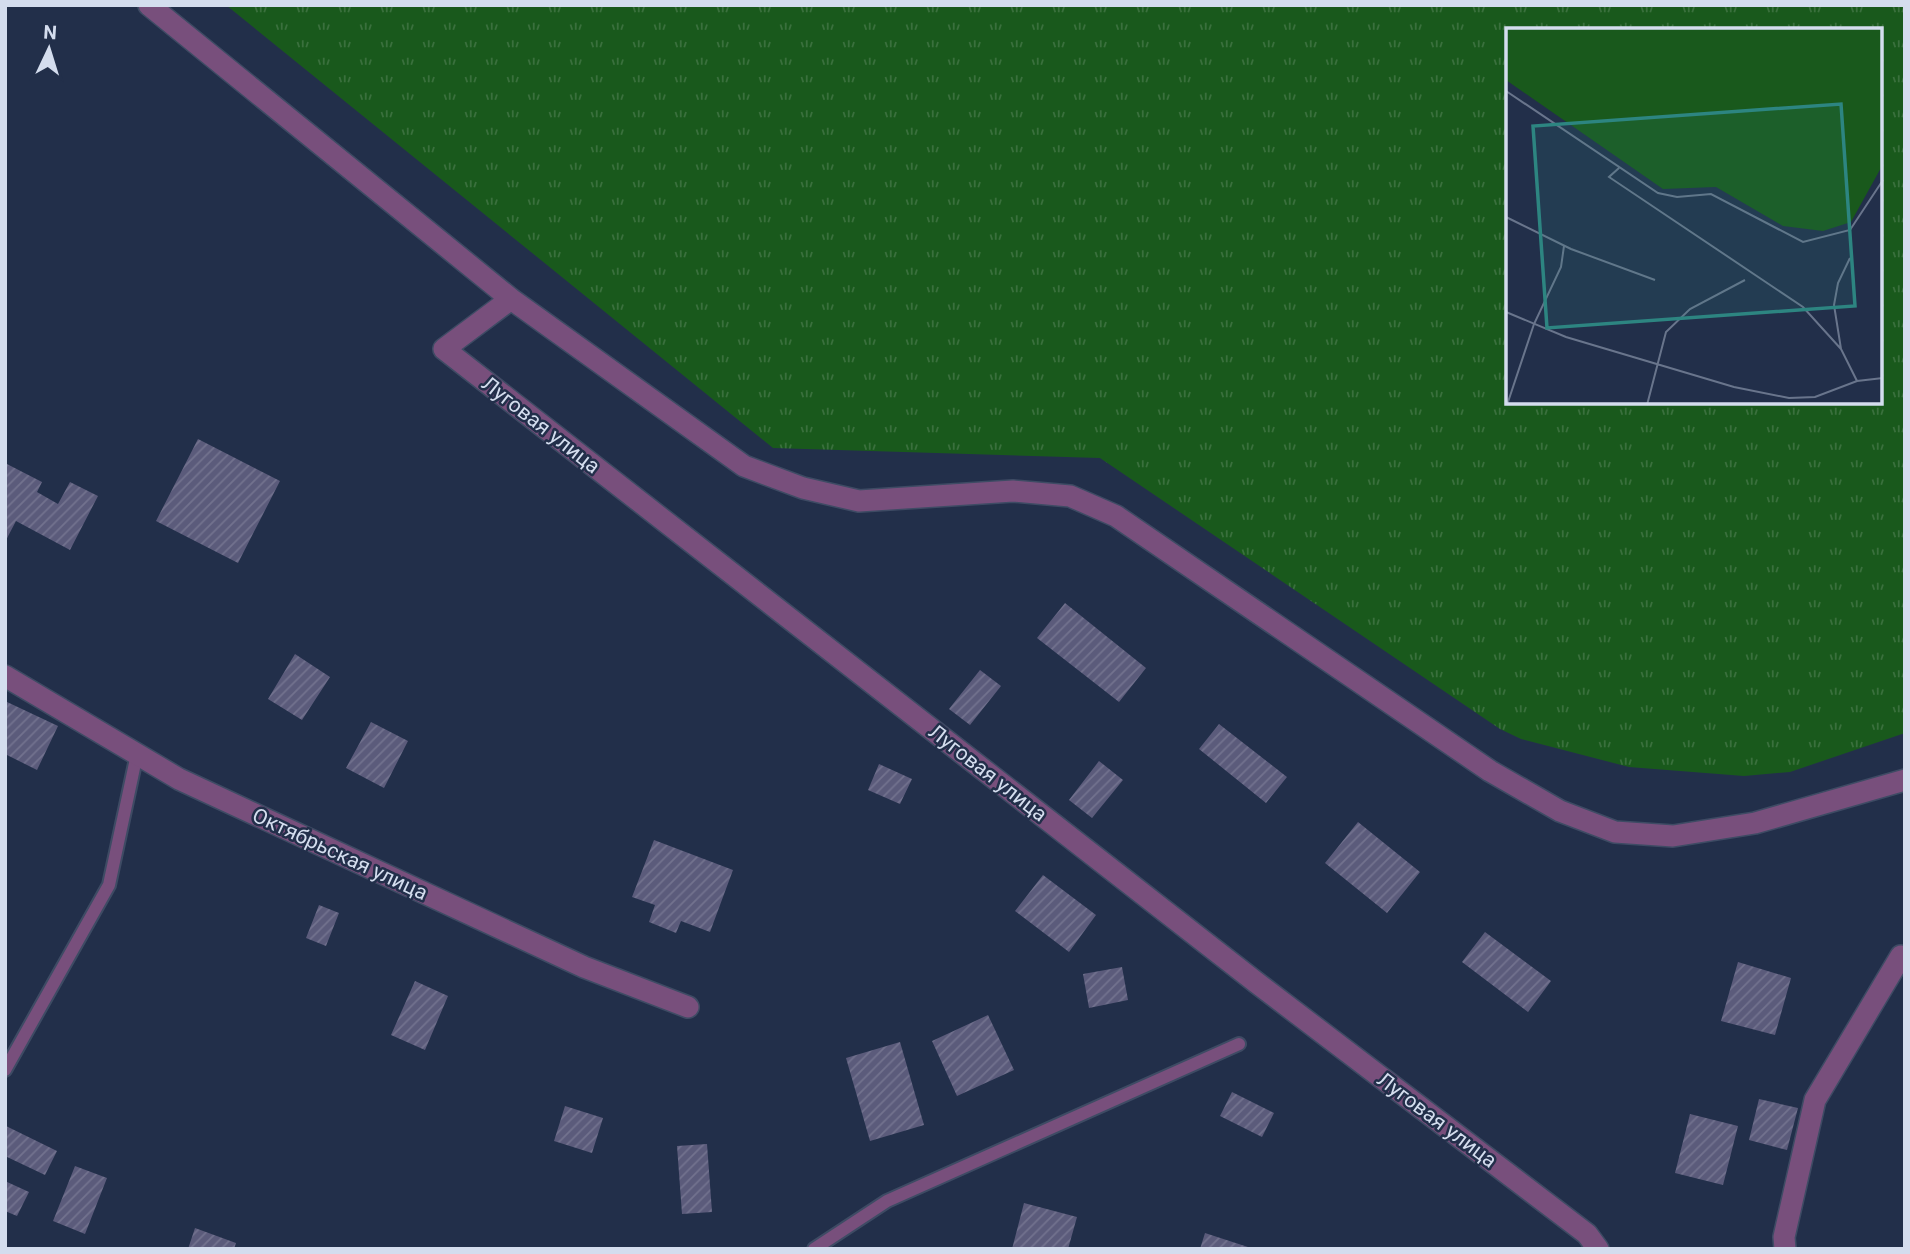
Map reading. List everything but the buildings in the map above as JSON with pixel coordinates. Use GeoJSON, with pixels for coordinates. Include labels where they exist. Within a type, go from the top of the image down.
{"type":"FeatureCollection","features":[{"type":"Feature","properties":{"kind":"street"},"geometry":{"type":"LineString","coordinates":[[149,5],[512,299],[744,466],[803,488],[859,501],[1013,491],[1070,496],[1116,516],[1490,771],[1560,811],[1615,832],[1672,835],[1755,823],[1905,780]]}},
{"type":"Feature","properties":{"kind":"street","name":"Луговая улица"},"geometry":{"type":"LineString","coordinates":[[512,299],[444,349],[1257,983],[1587,1234],[1598,1249]]}},
{"type":"Feature","properties":{"kind":"street","name":"Октябрьская улица"},"geometry":{"type":"LineString","coordinates":[[5,676],[179,779],[572,961],[688,1007]]}},
{"type":"Feature","properties":{"kind":"street"},"geometry":{"type":"LineString","coordinates":[[1785,1249],[1784,1237],[1815,1100],[1901,956]]}},
{"type":"Feature","properties":{"kind":"lane"},"geometry":{"type":"LineString","coordinates":[[5,1070],[109,885],[137,754]]}},
{"type":"Feature","properties":{"kind":"lane"},"geometry":{"type":"LineString","coordinates":[[814,1249],[887,1201],[1239,1044]]}},
{"type":"Feature","properties":{"kind":"green space"},"geometry":{"type":"Polygon","coordinates":[[[226,5],[1905,5],[1905,733],[1790,772],[1744,776],[1629,767],[1521,739],[1500,729],[1100,458],[773,448],[226,5]]]}}]}
